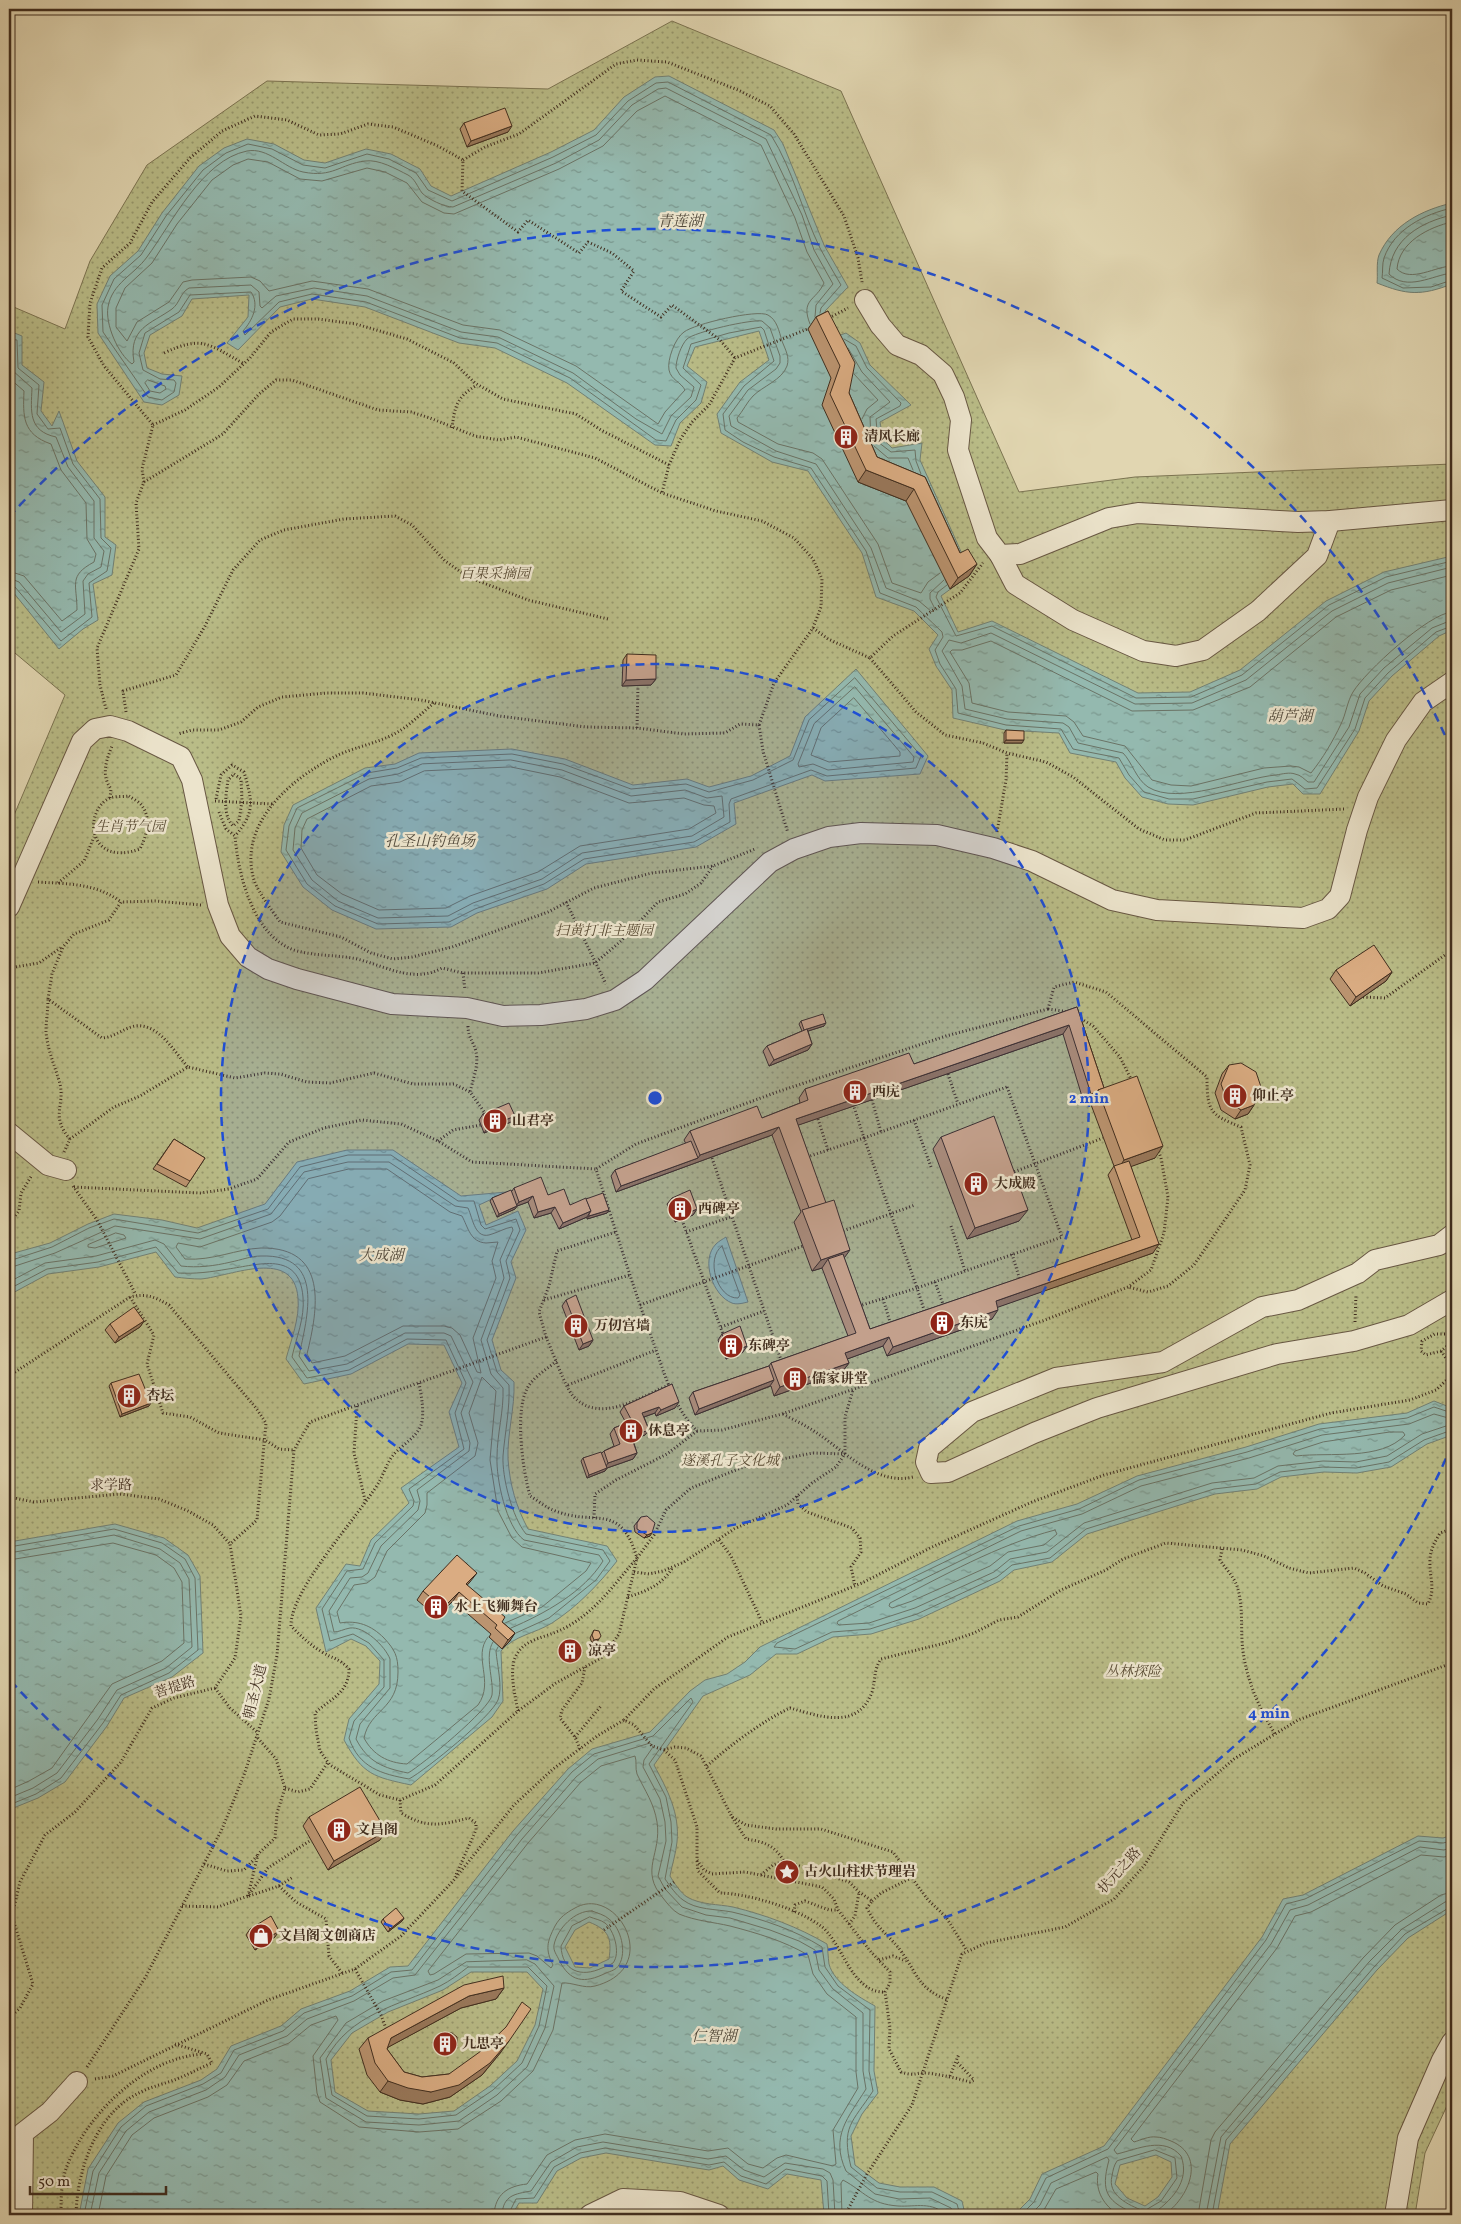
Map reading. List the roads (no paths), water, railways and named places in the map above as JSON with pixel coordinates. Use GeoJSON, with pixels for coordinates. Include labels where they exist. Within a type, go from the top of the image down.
{"type":"FeatureCollection","features":[{"type":"Feature","properties":{"kind":"lane"},"geometry":{"type":"LineString","coordinates":[[864,300],[880,326],[897,345],[920,355],[943,374],[954,397],[961,420],[958,450],[986,538],[996,550],[1015,584],[1073,620],[1143,651],[1176,656],[1203,650],[1258,611],[1316,556],[1330,521]]}},
{"type":"Feature","properties":{"kind":"lane"},"geometry":{"type":"LineString","coordinates":[[996,550],[1020,554],[1110,518],[1138,513],[1298,522],[1452,510]]}},
{"type":"Feature","properties":{"kind":"lane"},"geometry":{"type":"LineString","coordinates":[[9,906],[82,741],[95,729],[119,728],[181,757],[192,780],[206,801],[218,905],[230,936],[248,957],[268,969],[392,1004],[467,1008],[503,1016],[541,1015],[586,1009],[615,1000],[645,980],[770,862],[794,849],[829,837],[861,833],[937,836],[992,848],[1032,861],[1112,900],[1158,910],[1303,918],[1328,909],[1340,896],[1364,809],[1402,732],[1423,702],[1452,682]]}},
{"type":"Feature","properties":{"kind":"lane"},"geometry":{"type":"LineString","coordinates":[[9,1133],[48,1166],[70,1179]]}},
{"type":"Feature","properties":{"kind":"lane"},"geometry":{"type":"LineString","coordinates":[[1452,1235],[1439,1245],[1375,1260],[1358,1273],[1298,1300],[1262,1307],[1163,1362],[1056,1378],[972,1412],[929,1448],[926,1462],[931,1473],[948,1472],[1034,1432],[1106,1405],[1277,1354],[1354,1341],[1409,1325],[1452,1300]]}},
{"type":"Feature","properties":{"kind":"lane"},"geometry":{"type":"LineString","coordinates":[[1395,2215],[1408,2138],[1442,2060],[1452,2042]]}},
{"type":"Feature","properties":{"kind":"lane"},"geometry":{"type":"LineString","coordinates":[[22,2215],[23,2133],[50,2112],[77,2082]]}},
{"type":"Feature","properties":{"kind":"lane"},"geometry":{"type":"LineString","coordinates":[[590,2215],[623,2199],[680,2202],[719,2215]]}},
{"type":"Feature","properties":{"kind":"water","name":"青莲湖"},"geometry":{"type":"Polygon","coordinates":[[[669,76],[774,130],[783,144],[824,245],[848,287],[825,311],[835,337],[846,333],[860,343],[870,365],[911,405],[880,422],[883,439],[892,448],[922,443],[920,460],[971,574],[941,596],[958,632],[992,621],[1138,693],[1190,692],[1240,670],[1326,601],[1384,572],[1452,556],[1452,630],[1439,636],[1392,676],[1369,701],[1359,731],[1320,794],[1303,794],[1293,784],[1268,787],[1193,805],[1168,804],[1142,797],[1125,778],[1116,762],[1070,753],[1059,733],[1005,730],[953,718],[952,690],[936,666],[929,649],[938,635],[914,611],[876,597],[862,553],[808,471],[772,462],[721,433],[717,414],[740,382],[769,360],[759,331],[695,347],[687,366],[707,382],[701,403],[680,423],[671,446],[655,445],[567,383],[495,348],[459,343],[365,307],[312,299],[280,307],[238,350],[227,343],[248,317],[249,295],[192,299],[182,316],[150,335],[144,353],[147,368],[162,374],[182,376],[179,395],[162,405],[144,402],[98,333],[97,304],[110,276],[138,251],[162,213],[199,166],[224,148],[247,139],[274,144],[304,160],[325,163],[366,149],[391,154],[420,169],[431,186],[451,196],[551,152],[594,130],[624,97],[655,77],[669,76]]]}},
{"type":"Feature","properties":{"kind":"water"},"geometry":{"type":"Polygon","coordinates":[[[1452,203],[1452,284],[1431,291],[1414,293],[1397,290],[1377,283],[1379,255],[1392,235],[1409,220],[1430,210],[1452,203]]]}},
{"type":"Feature","properties":{"kind":"water"},"geometry":{"type":"Polygon","coordinates":[[[12,332],[22,336],[22,365],[44,382],[41,411],[52,426],[59,411],[77,461],[105,497],[105,537],[116,545],[112,575],[93,584],[98,620],[83,629],[59,649],[9,587],[9,337],[12,332]]]}},
{"type":"Feature","properties":{"kind":"water","name":"孔圣山钓鱼场"},"geometry":{"type":"Polygon","coordinates":[[[856,669],[928,756],[920,774],[825,781],[812,775],[734,803],[736,824],[696,847],[586,864],[547,889],[477,913],[451,927],[376,929],[332,910],[303,887],[281,852],[284,825],[293,805],[365,768],[395,764],[419,753],[512,749],[565,759],[633,785],[687,779],[709,787],[751,776],[790,756],[805,717],[856,669]]]}},
{"type":"Feature","properties":{"kind":"water","name":"大成湖"},"geometry":{"type":"Polygon","coordinates":[[[347,1150],[393,1150],[461,1196],[507,1192],[479,1205],[486,1225],[518,1211],[526,1230],[511,1262],[516,1278],[492,1340],[501,1370],[514,1382],[508,1459],[514,1496],[528,1529],[607,1546],[617,1561],[595,1587],[570,1610],[545,1627],[512,1641],[501,1651],[503,1701],[492,1717],[411,1785],[388,1780],[371,1773],[357,1761],[344,1740],[349,1719],[379,1684],[380,1661],[366,1646],[351,1639],[326,1652],[316,1608],[346,1564],[360,1566],[371,1540],[409,1503],[401,1488],[459,1447],[449,1412],[462,1383],[444,1345],[408,1344],[351,1374],[304,1384],[286,1359],[295,1329],[298,1298],[294,1282],[286,1273],[274,1269],[260,1268],[201,1279],[175,1277],[156,1252],[99,1267],[48,1274],[9,1295],[9,1258],[14,1253],[50,1243],[88,1224],[114,1214],[162,1220],[197,1228],[265,1204],[297,1162],[347,1150]]]}},
{"type":"Feature","properties":{"kind":"water"},"geometry":{"type":"Polygon","coordinates":[[[726,1237],[748,1302],[736,1304],[725,1299],[719,1293],[711,1277],[709,1259],[711,1251],[716,1244],[726,1237]]]}},
{"type":"Feature","properties":{"kind":"water","name":"仁智湖"},"geometry":{"type":"Polygon","coordinates":[[[1434,1401],[1452,1408],[1452,1435],[1427,1444],[1391,1467],[1357,1473],[1324,1472],[1281,1477],[1257,1489],[1215,1494],[1087,1534],[1052,1562],[1014,1570],[1000,1581],[919,1619],[871,1634],[833,1637],[797,1654],[776,1654],[750,1675],[703,1696],[654,1765],[668,1792],[674,1811],[677,1842],[670,1876],[682,1893],[698,1902],[733,1907],[770,1918],[805,1932],[827,1944],[829,1964],[836,1977],[848,1989],[875,2006],[874,2071],[878,2093],[862,2114],[851,2136],[855,2165],[879,2183],[900,2187],[934,2187],[962,2201],[965,2214],[969,2215],[827,2215],[824,2214],[821,2180],[787,2174],[768,2189],[739,2180],[723,2166],[709,2170],[606,2153],[581,2158],[557,2171],[537,2203],[519,2203],[512,2215],[79,2215],[88,2169],[118,2123],[144,2102],[201,2080],[217,2069],[231,2046],[281,2026],[301,2009],[350,1991],[390,1967],[408,1966],[513,1831],[568,1769],[592,1749],[650,1732],[690,1691],[705,1680],[727,1674],[745,1662],[760,1647],[1017,1521],[1077,1504],[1137,1476],[1246,1447],[1319,1424],[1407,1413],[1434,1401]],[[589,1922],[575,1930],[565,1947],[575,1967],[590,1968],[609,1959],[610,1945],[608,1936],[601,1928],[589,1922]],[[471,1972],[443,1990],[388,2012],[352,2033],[331,2060],[335,2092],[368,2111],[419,2114],[454,2111],[490,2086],[517,2061],[535,2025],[543,1989],[527,1972],[471,1972]]]}},
{"type":"Feature","properties":{"kind":"water"},"geometry":{"type":"Polygon","coordinates":[[[115,1524],[164,1538],[188,1555],[200,1576],[203,1653],[172,1677],[124,1698],[107,1726],[65,1782],[38,1798],[11,1809],[9,1814],[9,1542],[115,1524]]]}},
{"type":"Feature","properties":{"kind":"water"},"geometry":{"type":"Polygon","coordinates":[[[1452,1835],[1452,1910],[1408,1938],[1377,1970],[1230,2144],[1217,2215],[1009,2215],[1015,2214],[1030,2199],[1042,2174],[1104,2146],[1262,1937],[1283,1899],[1303,1895],[1418,1836],[1443,1838],[1452,1835]],[[1156,2155],[1120,2165],[1115,2184],[1127,2198],[1145,2206],[1158,2197],[1172,2177],[1171,2162],[1156,2155]]]}},
{"type":"Feature","properties":{"kind":"place","name":"清风长廊"},"geometry":{"type":"Point","coordinates":[846,437]}},
{"type":"Feature","properties":{"kind":"place","name":"西庑"},"geometry":{"type":"Point","coordinates":[855,1092]}},
{"type":"Feature","properties":{"kind":"place","name":"仰止亭"},"geometry":{"type":"Point","coordinates":[1235,1096]}},
{"type":"Feature","properties":{"kind":"place","name":"山君亭"},"geometry":{"type":"Point","coordinates":[495,1121]}},
{"type":"Feature","properties":{"kind":"place","name":"大成殿"},"geometry":{"type":"Point","coordinates":[976,1184]}},
{"type":"Feature","properties":{"kind":"place","name":"西碑亭"},"geometry":{"type":"Point","coordinates":[680,1209]}},
{"type":"Feature","properties":{"kind":"place","name":"东庑"},"geometry":{"type":"Point","coordinates":[942,1323]}},
{"type":"Feature","properties":{"kind":"place","name":"万仞宫墙"},"geometry":{"type":"Point","coordinates":[576,1326]}},
{"type":"Feature","properties":{"kind":"place","name":"东碑亭"},"geometry":{"type":"Point","coordinates":[731,1346]}},
{"type":"Feature","properties":{"kind":"place","name":"儒家讲堂"},"geometry":{"type":"Point","coordinates":[795,1379]}},
{"type":"Feature","properties":{"kind":"place","name":"杏坛"},"geometry":{"type":"Point","coordinates":[129,1396]}},
{"type":"Feature","properties":{"kind":"place","name":"休息亭"},"geometry":{"type":"Point","coordinates":[631,1431]}},
{"type":"Feature","properties":{"kind":"place","name":"水上飞狮舞台"},"geometry":{"type":"Point","coordinates":[436,1607]}},
{"type":"Feature","properties":{"kind":"place","name":"凉亭"},"geometry":{"type":"Point","coordinates":[570,1651]}},
{"type":"Feature","properties":{"kind":"place","name":"文昌阁"},"geometry":{"type":"Point","coordinates":[339,1830]}},
{"type":"Feature","properties":{"kind":"place","name":"古火山柱状节理岩"},"geometry":{"type":"Point","coordinates":[787,1872]}},
{"type":"Feature","properties":{"kind":"place","name":"文昌阁文创商店"},"geometry":{"type":"Point","coordinates":[261,1936]}},
{"type":"Feature","properties":{"kind":"place","name":"九思亭"},"geometry":{"type":"Point","coordinates":[445,2044]}},
{"type":"Feature","properties":{"kind":"park label","name":"百果采摘园"},"geometry":{"type":"Point","coordinates":[495,574]}},
{"type":"Feature","properties":{"kind":"park label","name":"生肖节气园"},"geometry":{"type":"Point","coordinates":[130,827]}},
{"type":"Feature","properties":{"kind":"park label","name":"扫黄打非主题园"},"geometry":{"type":"Point","coordinates":[604,931]}},
{"type":"Feature","properties":{"kind":"park label","name":"遂溪孔子文化城"},"geometry":{"type":"Point","coordinates":[730,1461]}},
{"type":"Feature","properties":{"kind":"park label","name":"丛林探险"},"geometry":{"type":"Point","coordinates":[1133,1672]}},
{"type":"Feature","properties":{"kind":"water label","name":"葫芦湖"},"geometry":{"type":"Point","coordinates":[1290,717]}}]}
